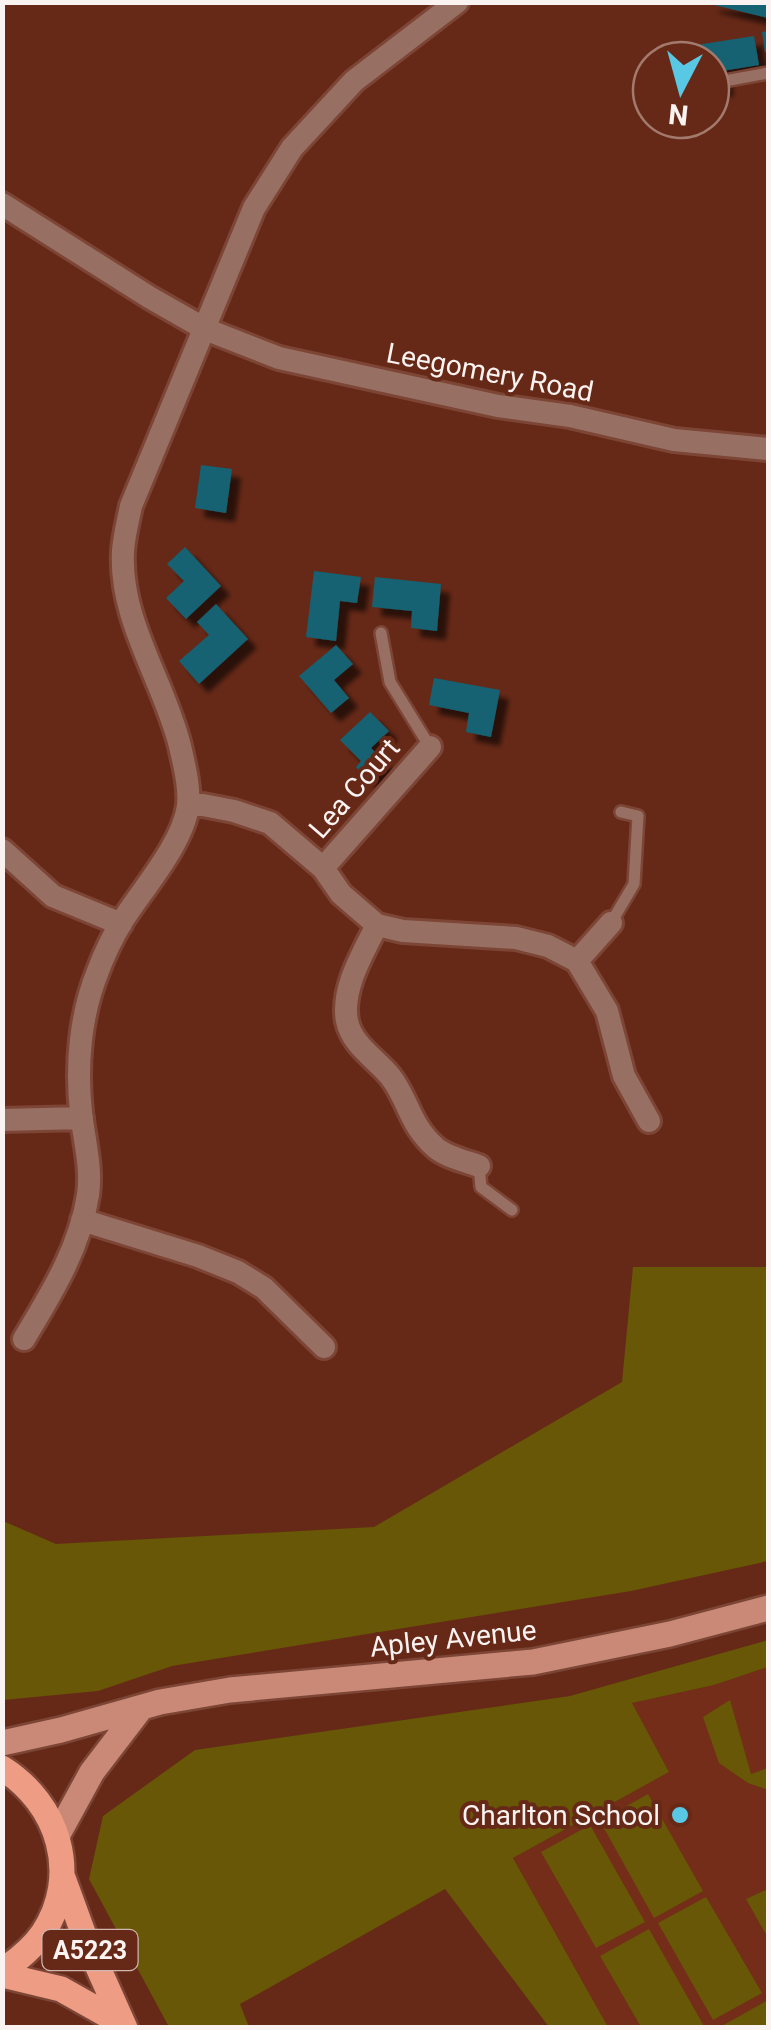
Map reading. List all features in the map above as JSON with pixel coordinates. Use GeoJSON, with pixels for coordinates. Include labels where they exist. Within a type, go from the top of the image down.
{"type":"FeatureCollection","features":[{"type":"Feature","properties":{"kind":"main road","name":"A5223"},"geometry":{"type":"LineString","coordinates":[[2,1768],[21,1780],[43,1806],[57,1836],[62,1875],[85,1938],[124,2026]]}},
{"type":"Feature","properties":{"kind":"main road","name":"A5223"},"geometry":{"type":"LineString","coordinates":[[2,1972],[24,1956],[43,1933],[56,1905],[62,1875]]}},
{"type":"Feature","properties":{"kind":"main road","name":"A5223"},"geometry":{"type":"LineString","coordinates":[[2,1972],[60,1989],[124,2026]]}},
{"type":"Feature","properties":{"kind":"street"},"geometry":{"type":"LineString","coordinates":[[24,1340],[55,1288],[82,1220],[88,1192],[88,1158],[79,1091],[84,1018],[98,972],[121,924],[177,838],[188,805],[185,768],[174,722],[135,626],[126,582],[123,553],[131,506],[254,208],[292,148],[354,81],[457,2]]}},
{"type":"Feature","properties":{"kind":"street","name":"Leegomery Road"},"geometry":{"type":"LineString","coordinates":[[2,204],[205,329],[279,358],[674,440],[768,449]]}},
{"type":"Feature","properties":{"kind":"street","name":"Lea Court"},"geometry":{"type":"LineString","coordinates":[[323,868],[430,747]]}},
{"type":"Feature","properties":{"kind":"street"},"geometry":{"type":"LineString","coordinates":[[188,805],[234,811],[270,823],[323,868],[340,894],[377,925],[403,931],[516,938],[548,946],[577,962],[606,1011],[624,1076],[649,1121]]}},
{"type":"Feature","properties":{"kind":"street"},"geometry":{"type":"LineString","coordinates":[[2,850],[53,896],[121,924]]}},
{"type":"Feature","properties":{"kind":"street"},"geometry":{"type":"LineString","coordinates":[[577,962],[611,923]]}},
{"type":"Feature","properties":{"kind":"street"},"geometry":{"type":"LineString","coordinates":[[377,925],[348,992],[346,1020],[354,1039],[391,1078],[415,1125],[438,1150],[479,1166]]}},
{"type":"Feature","properties":{"kind":"street"},"geometry":{"type":"LineString","coordinates":[[2,1120],[82,1118]]}},
{"type":"Feature","properties":{"kind":"street"},"geometry":{"type":"LineString","coordinates":[[82,1220],[238,1272],[264,1288],[324,1347]]}},
{"type":"Feature","properties":{"kind":"street","name":"Apley Avenue"},"geometry":{"type":"LineString","coordinates":[[2,1743],[230,1690],[534,1662],[670,1634],[768,1608]]}},
{"type":"Feature","properties":{"kind":"street"},"geometry":{"type":"LineString","coordinates":[[57,1836],[92,1772],[141,1708]]}},
{"type":"Feature","properties":{"kind":"lane"},"geometry":{"type":"LineString","coordinates":[[731,80],[768,73]]}},
{"type":"Feature","properties":{"kind":"lane"},"geometry":{"type":"LineString","coordinates":[[381,633],[390,682],[430,747]]}},
{"type":"Feature","properties":{"kind":"lane"},"geometry":{"type":"LineString","coordinates":[[611,923],[634,884],[638,816],[620,812]]}},
{"type":"Feature","properties":{"kind":"lane"},"geometry":{"type":"LineString","coordinates":[[479,1166],[482,1187],[512,1210]]}},
{"type":"Feature","properties":{"kind":"shaded area"},"geometry":{"type":"Polygon","coordinates":[[[633,1267],[768,1267],[768,1561],[631,1591],[172,1666],[98,1691],[3,1700],[3,1521],[56,1544],[374,1527],[622,1382],[633,1267]]]}},
{"type":"Feature","properties":{"kind":"shaded area"},"geometry":{"type":"Polygon","coordinates":[[[768,1640],[768,1667],[714,1685],[632,1703],[669,1772],[513,1858],[608,2027],[549,2027],[445,1889],[240,2004],[249,2027],[169,2027],[89,1879],[103,1816],[195,1750],[570,1696],[768,1640]]]}},
{"type":"Feature","properties":{"kind":"shaded area","name":"Charlton School"},"geometry":{"type":"Polygon","coordinates":[[[768,1667],[768,2027],[608,2027],[513,1858],[669,1772],[632,1703],[714,1685],[768,1667]]]}},
{"type":"Feature","properties":{"kind":"shaded area"},"geometry":{"type":"Polygon","coordinates":[[[730,1700],[751,1774],[768,1768],[768,1790],[748,1783],[719,1763],[703,1717],[730,1700]]]}},
{"type":"Feature","properties":{"kind":"shaded area"},"geometry":{"type":"Polygon","coordinates":[[[648,1794],[703,1891],[654,1918],[600,1821],[648,1794]]]}},
{"type":"Feature","properties":{"kind":"shaded area"},"geometry":{"type":"Polygon","coordinates":[[[590,1825],[645,1922],[596,1948],[541,1852],[590,1825]]]}},
{"type":"Feature","properties":{"kind":"shaded area"},"geometry":{"type":"Polygon","coordinates":[[[768,1889],[768,1938],[746,1899],[768,1889]]]}},
{"type":"Feature","properties":{"kind":"shaded area"},"geometry":{"type":"Polygon","coordinates":[[[706,1897],[762,1993],[713,2020],[658,1923],[706,1897]]]}},
{"type":"Feature","properties":{"kind":"shaded area"},"geometry":{"type":"Polygon","coordinates":[[[649,1929],[704,2026],[641,2027],[600,1956],[649,1929]]]}},
{"type":"Feature","properties":{"kind":"shaded area"},"geometry":{"type":"Polygon","coordinates":[[[768,2000],[768,2027],[720,2027],[768,2000]]]}},
{"type":"Feature","properties":{"kind":"building"},"geometry":{"type":"Polygon","coordinates":[[[768,2],[768,18],[710,4],[768,2]]]}},
{"type":"Feature","properties":{"kind":"building"},"geometry":{"type":"Polygon","coordinates":[[[768,31],[768,52],[765,52],[762,32],[768,31]]]}},
{"type":"Feature","properties":{"kind":"building"},"geometry":{"type":"Polygon","coordinates":[[[754,36],[759,65],[731,70],[728,40],[754,36]]]}},
{"type":"Feature","properties":{"kind":"building"},"geometry":{"type":"Polygon","coordinates":[[[201,465],[232,469],[226,513],[195,508],[201,465]]]}},
{"type":"Feature","properties":{"kind":"building"},"geometry":{"type":"Polygon","coordinates":[[[185,547],[221,586],[186,619],[166,598],[184,581],[167,564],[185,547]]]}},
{"type":"Feature","properties":{"kind":"building"},"geometry":{"type":"Polygon","coordinates":[[[314,571],[361,577],[357,603],[340,601],[336,641],[306,637],[314,571]]]}},
{"type":"Feature","properties":{"kind":"building"},"geometry":{"type":"Polygon","coordinates":[[[375,577],[441,584],[437,631],[411,628],[412,611],[372,607],[375,577]]]}},
{"type":"Feature","properties":{"kind":"building"},"geometry":{"type":"Polygon","coordinates":[[[216,604],[248,639],[199,684],[179,661],[209,635],[197,622],[216,604]]]}},
{"type":"Feature","properties":{"kind":"building"},"geometry":{"type":"Polygon","coordinates":[[[336,645],[353,664],[334,680],[349,698],[331,713],[299,676],[336,645]]]}},
{"type":"Feature","properties":{"kind":"building"},"geometry":{"type":"Polygon","coordinates":[[[434,678],[500,690],[491,737],[466,732],[469,713],[429,705],[434,678]]]}},
{"type":"Feature","properties":{"kind":"building"},"geometry":{"type":"Polygon","coordinates":[[[370,712],[389,731],[371,748],[388,765],[370,782],[356,767],[361,761],[340,740],[370,712]]]}},
{"type":"Feature","properties":{"kind":"place","name":"Charlton School"},"geometry":{"type":"Point","coordinates":[680,1815]}}]}
